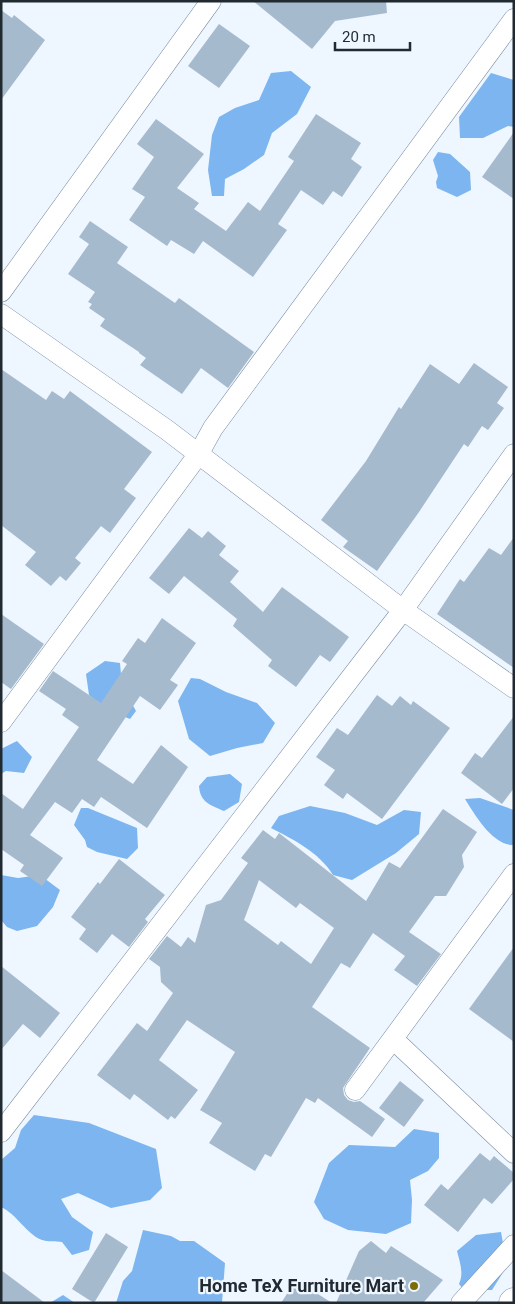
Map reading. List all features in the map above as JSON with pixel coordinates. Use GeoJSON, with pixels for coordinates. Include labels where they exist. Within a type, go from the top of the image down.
{"type":"FeatureCollection","features":[{"type":"Feature","properties":{"kind":"street"},"geometry":{"type":"LineString","coordinates":[[1,292],[210,1]]}},
{"type":"Feature","properties":{"kind":"street"},"geometry":{"type":"LineString","coordinates":[[1,722],[198,455],[213,428],[514,19]]}},
{"type":"Feature","properties":{"kind":"street"},"geometry":{"type":"LineString","coordinates":[[1,314],[167,430],[403,610],[514,688]]}},
{"type":"Feature","properties":{"kind":"street"},"geometry":{"type":"LineString","coordinates":[[1,1132],[403,610],[514,454]]}},
{"type":"Feature","properties":{"kind":"street"},"geometry":{"type":"LineString","coordinates":[[355,1090],[514,874]]}},
{"type":"Feature","properties":{"kind":"street"},"geometry":{"type":"LineString","coordinates":[[393,1039],[514,1153]]}},
{"type":"Feature","properties":{"kind":"street"},"geometry":{"type":"LineString","coordinates":[[461,1303],[514,1245]]}},
{"type":"Feature","properties":{"kind":"shaded area"},"geometry":{"type":"Polygon","coordinates":[[[291,71],[311,87],[297,114],[272,133],[264,155],[225,179],[224,196],[212,196],[208,170],[212,135],[219,117],[235,108],[259,100],[271,73],[291,71]]]}},
{"type":"Feature","properties":{"kind":"shaded area"},"geometry":{"type":"Polygon","coordinates":[[[491,73],[514,80],[514,127],[508,126],[483,138],[460,138],[459,117],[491,73]]]}},
{"type":"Feature","properties":{"kind":"shaded area"},"geometry":{"type":"Polygon","coordinates":[[[438,152],[450,154],[470,172],[471,190],[457,197],[437,188],[438,176],[433,160],[438,152]]]}},
{"type":"Feature","properties":{"kind":"shaded area"},"geometry":{"type":"Polygon","coordinates":[[[105,661],[120,663],[122,686],[136,711],[130,719],[108,710],[89,695],[86,674],[105,661]]]}},
{"type":"Feature","properties":{"kind":"shaded area"},"geometry":{"type":"Polygon","coordinates":[[[191,678],[200,679],[226,692],[257,703],[275,723],[263,743],[210,756],[189,739],[178,701],[191,678]]]}},
{"type":"Feature","properties":{"kind":"shaded area"},"geometry":{"type":"Polygon","coordinates":[[[17,741],[32,757],[24,773],[6,771],[1,774],[1,749],[17,741]]]}},
{"type":"Feature","properties":{"kind":"shaded area"},"geometry":{"type":"Polygon","coordinates":[[[230,774],[242,784],[239,802],[224,811],[210,805],[201,796],[199,786],[207,777],[230,774]]]}},
{"type":"Feature","properties":{"kind":"shaded area"},"geometry":{"type":"Polygon","coordinates":[[[480,798],[514,810],[514,845],[506,844],[492,835],[479,821],[465,799],[480,798]]]}},
{"type":"Feature","properties":{"kind":"shaded area"},"geometry":{"type":"Polygon","coordinates":[[[310,806],[345,813],[377,825],[404,810],[421,812],[419,834],[396,853],[352,880],[333,875],[313,853],[271,828],[279,816],[310,806]]]}},
{"type":"Feature","properties":{"kind":"shaded area"},"geometry":{"type":"Polygon","coordinates":[[[81,808],[88,808],[137,828],[138,848],[127,859],[97,852],[87,847],[85,840],[74,825],[81,808]]]}},
{"type":"Feature","properties":{"kind":"shaded area"},"geometry":{"type":"Polygon","coordinates":[[[1,875],[18,878],[40,875],[60,890],[53,907],[37,926],[17,931],[7,927],[1,920],[1,875]]]}},
{"type":"Feature","properties":{"kind":"shaded area"},"geometry":{"type":"Polygon","coordinates":[[[34,1115],[89,1123],[156,1149],[162,1188],[150,1200],[111,1208],[78,1193],[61,1199],[72,1217],[93,1232],[89,1250],[72,1255],[62,1242],[44,1241],[36,1237],[12,1214],[1,1207],[1,1160],[15,1148],[21,1130],[34,1115]]]}},
{"type":"Feature","properties":{"kind":"shaded area"},"geometry":{"type":"Polygon","coordinates":[[[414,1129],[439,1133],[439,1158],[428,1171],[410,1180],[412,1200],[411,1223],[386,1234],[348,1230],[324,1219],[314,1202],[329,1163],[349,1145],[395,1147],[414,1129]]]}},
{"type":"Feature","properties":{"kind":"shaded area"},"geometry":{"type":"Polygon","coordinates":[[[143,1230],[171,1236],[180,1241],[194,1241],[225,1263],[222,1303],[116,1303],[123,1281],[132,1271],[143,1230]]]}},
{"type":"Feature","properties":{"kind":"shaded area"},"geometry":{"type":"Polygon","coordinates":[[[501,1232],[507,1266],[492,1290],[464,1290],[459,1284],[461,1272],[457,1251],[476,1235],[501,1232]]]}},
{"type":"Feature","properties":{"kind":"shaded area"},"geometry":{"type":"Polygon","coordinates":[[[63,1295],[75,1303],[50,1303],[63,1295]]]}},
{"type":"Feature","properties":{"kind":"building"},"geometry":{"type":"Polygon","coordinates":[[[253,1],[386,1],[387,13],[335,21],[312,49],[253,1]]]}},
{"type":"Feature","properties":{"kind":"building"},"geometry":{"type":"Polygon","coordinates":[[[1,10],[12,18],[14,15],[45,40],[1,100],[1,10]]]}},
{"type":"Feature","properties":{"kind":"building"},"geometry":{"type":"Polygon","coordinates":[[[219,24],[250,46],[219,88],[188,66],[219,24]]]}},
{"type":"Feature","properties":{"kind":"building"},"geometry":{"type":"Polygon","coordinates":[[[316,114],[361,143],[351,159],[362,167],[342,197],[333,191],[323,205],[301,190],[278,224],[287,230],[253,277],[203,241],[194,254],[171,240],[167,246],[129,220],[145,197],[132,189],[154,157],[137,144],[156,119],[204,154],[177,188],[199,203],[194,209],[226,231],[248,202],[260,211],[294,161],[288,157],[316,114]]]}},
{"type":"Feature","properties":{"kind":"building"},"geometry":{"type":"Polygon","coordinates":[[[514,132],[514,199],[482,177],[514,132]]]}},
{"type":"Feature","properties":{"kind":"building"},"geometry":{"type":"Polygon","coordinates":[[[90,221],[128,247],[117,263],[175,303],[179,298],[254,352],[228,388],[201,368],[182,394],[140,365],[146,358],[139,352],[100,326],[105,319],[89,308],[92,304],[88,302],[95,292],[68,274],[89,244],[79,237],[90,221]]]}},
{"type":"Feature","properties":{"kind":"building"},"geometry":{"type":"Polygon","coordinates":[[[474,363],[508,387],[497,403],[504,408],[488,430],[482,426],[468,447],[464,444],[377,571],[343,547],[348,541],[321,520],[366,461],[399,407],[401,409],[430,364],[459,384],[474,363]]]}},
{"type":"Feature","properties":{"kind":"building"},"geometry":{"type":"Polygon","coordinates":[[[1,369],[46,400],[52,391],[64,399],[70,391],[152,452],[124,489],[136,498],[110,533],[101,526],[75,558],[81,563],[66,581],[60,576],[51,586],[25,565],[36,552],[1,525],[1,369]]]}},
{"type":"Feature","properties":{"kind":"building"},"geometry":{"type":"Polygon","coordinates":[[[189,528],[202,538],[208,531],[226,546],[219,555],[239,571],[230,582],[263,612],[282,587],[349,637],[330,662],[320,655],[296,687],[268,666],[272,660],[233,626],[237,619],[184,576],[169,594],[149,578],[189,528]]]}},
{"type":"Feature","properties":{"kind":"building"},"geometry":{"type":"Polygon","coordinates":[[[514,537],[514,668],[437,614],[460,579],[464,582],[489,548],[501,555],[514,537]]]}},
{"type":"Feature","properties":{"kind":"building"},"geometry":{"type":"Polygon","coordinates":[[[1,614],[44,644],[11,689],[1,682],[1,614]]]}},
{"type":"Feature","properties":{"kind":"building"},"geometry":{"type":"Polygon","coordinates":[[[162,618],[196,643],[170,680],[178,685],[160,710],[140,696],[97,760],[133,784],[161,745],[188,767],[147,828],[101,797],[94,807],[82,799],[72,813],[55,802],[30,835],[63,858],[42,886],[20,871],[24,865],[1,849],[1,793],[23,809],[79,727],[62,715],[66,709],[39,691],[53,671],[101,703],[127,664],[122,661],[138,638],[145,643],[162,618]]]}},
{"type":"Feature","properties":{"kind":"building"},"geometry":{"type":"Polygon","coordinates":[[[377,695],[392,706],[400,696],[411,705],[413,701],[450,728],[382,819],[347,793],[343,799],[324,785],[335,770],[316,757],[337,728],[348,735],[377,695]]]}},
{"type":"Feature","properties":{"kind":"building"},"geometry":{"type":"Polygon","coordinates":[[[514,716],[514,788],[502,804],[461,773],[475,753],[482,758],[514,716]]]}},
{"type":"Feature","properties":{"kind":"building"},"geometry":{"type":"Polygon","coordinates":[[[443,809],[477,832],[462,855],[464,867],[446,896],[435,896],[409,932],[441,954],[417,986],[394,970],[405,956],[373,933],[350,968],[341,963],[312,1007],[370,1048],[343,1088],[344,1095],[348,1100],[360,1101],[385,1119],[372,1137],[318,1098],[315,1103],[306,1098],[271,1157],[265,1154],[255,1171],[209,1143],[222,1123],[200,1110],[235,1052],[187,1020],[159,1060],[198,1090],[175,1119],[171,1116],[168,1120],[134,1094],[130,1100],[97,1075],[137,1023],[147,1031],[173,993],[161,982],[160,967],[149,959],[167,936],[181,947],[188,937],[195,943],[206,905],[221,900],[248,863],[241,858],[263,830],[275,839],[279,833],[366,901],[389,862],[400,868],[443,809]],[[259,880],[244,920],[278,945],[281,941],[311,964],[334,928],[300,903],[296,908],[259,880]]]}},
{"type":"Feature","properties":{"kind":"building"},"geometry":{"type":"Polygon","coordinates":[[[119,859],[165,895],[145,919],[148,922],[129,947],[112,934],[97,953],[79,939],[86,929],[71,917],[98,882],[100,884],[119,859]]]}},
{"type":"Feature","properties":{"kind":"building"},"geometry":{"type":"Polygon","coordinates":[[[514,947],[514,1042],[469,1009],[514,947]]]}},
{"type":"Feature","properties":{"kind":"building"},"geometry":{"type":"Polygon","coordinates":[[[1,966],[60,1013],[40,1038],[23,1024],[1,1050],[1,966]]]}},
{"type":"Feature","properties":{"kind":"building"},"geometry":{"type":"Polygon","coordinates":[[[400,1081],[424,1100],[404,1127],[379,1108],[400,1081]]]}},
{"type":"Feature","properties":{"kind":"building"},"geometry":{"type":"Polygon","coordinates":[[[480,1153],[490,1161],[494,1156],[514,1173],[514,1179],[492,1204],[484,1198],[458,1232],[424,1205],[441,1184],[448,1190],[480,1153]]]}},
{"type":"Feature","properties":{"kind":"building"},"geometry":{"type":"Polygon","coordinates":[[[106,1233],[128,1247],[94,1303],[72,1289],[106,1233]]]}},
{"type":"Feature","properties":{"kind":"building"},"geometry":{"type":"Polygon","coordinates":[[[371,1241],[386,1253],[391,1246],[443,1280],[423,1303],[336,1303],[359,1251],[371,1241]]]}},
{"type":"Feature","properties":{"kind":"building"},"geometry":{"type":"Polygon","coordinates":[[[1,1270],[45,1303],[1,1303],[1,1270]]]}},
{"type":"Feature","properties":{"kind":"building"},"geometry":{"type":"Polygon","coordinates":[[[296,1280],[332,1303],[281,1303],[296,1280]]]}},
{"type":"Feature","properties":{"kind":"place","name":"Home TeX Furniture Mart"},"geometry":{"type":"Point","coordinates":[414,1286]}}]}
